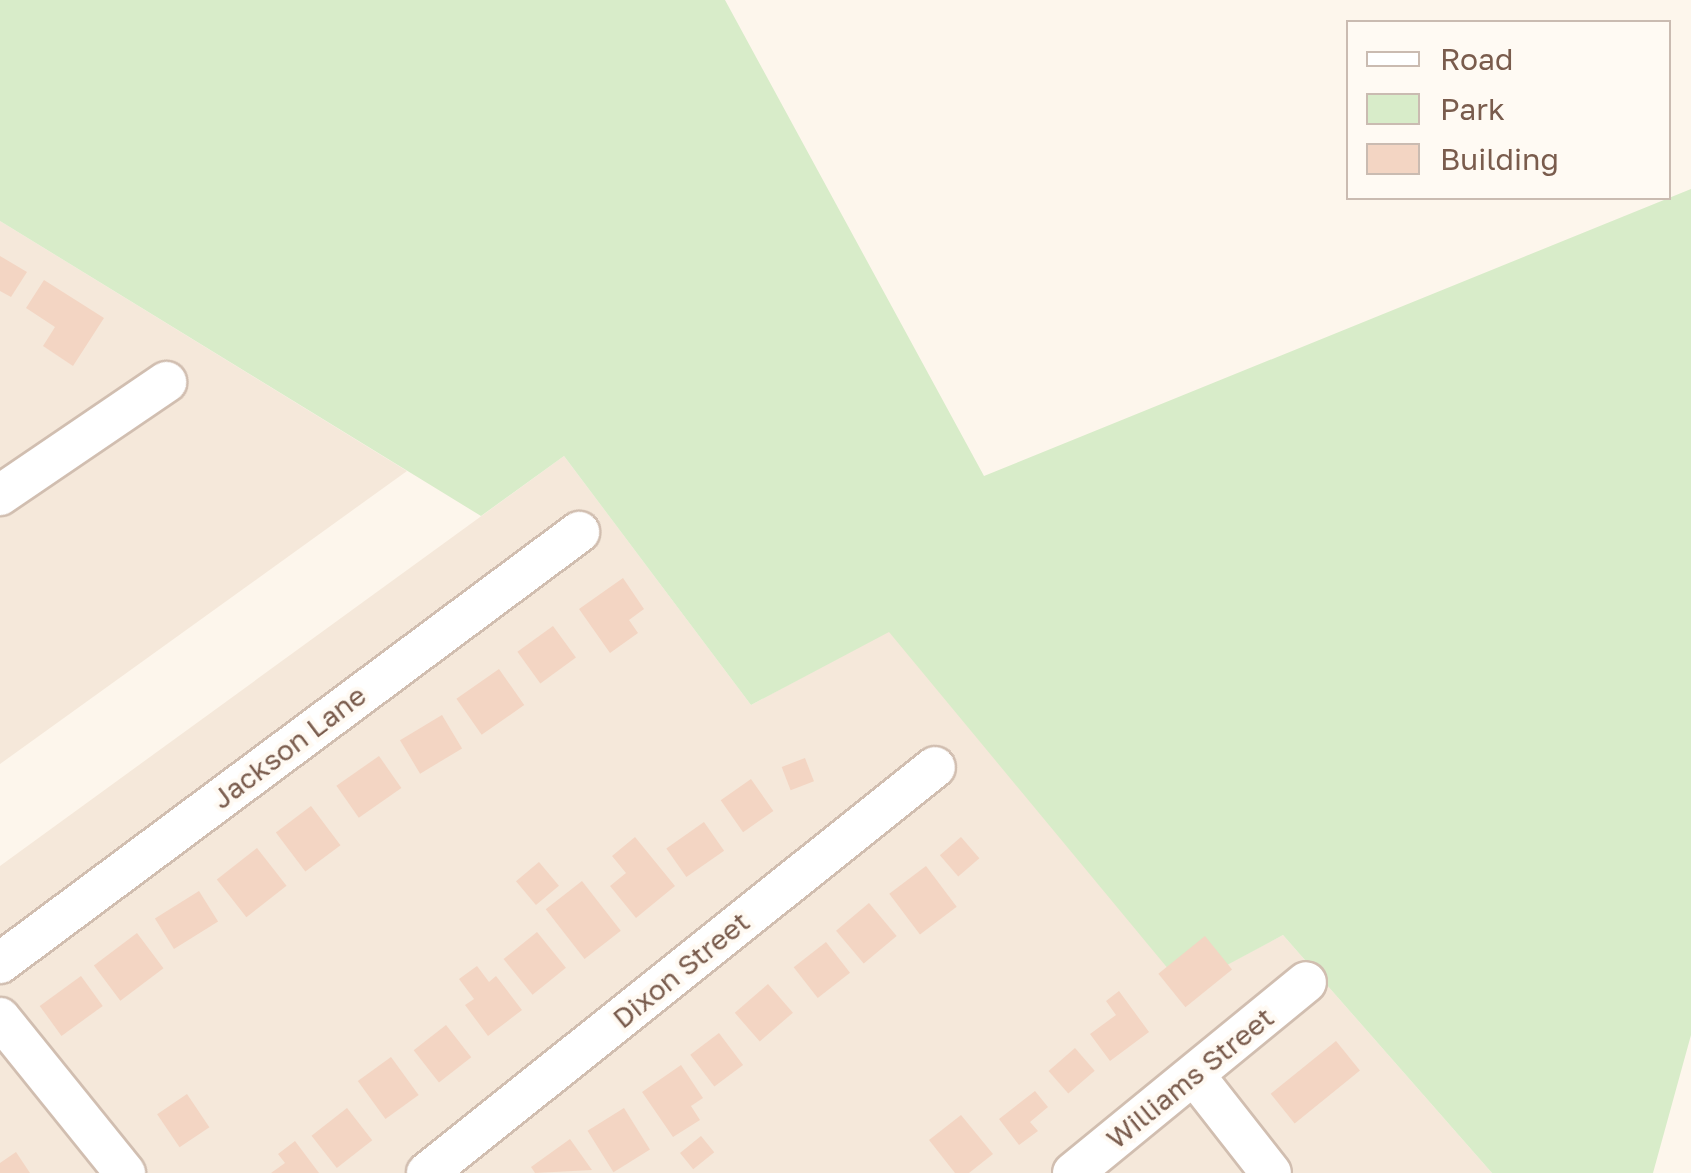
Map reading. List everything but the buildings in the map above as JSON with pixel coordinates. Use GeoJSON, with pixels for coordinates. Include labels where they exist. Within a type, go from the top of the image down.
{"type":"FeatureCollection","features":[{"type":"Feature","properties":{"kind":"street"},"geometry":{"type":"LineString","coordinates":[[0,495],[166,382]]}},
{"type":"Feature","properties":{"kind":"street","name":"Jackson Lane"},"geometry":{"type":"LineString","coordinates":[[0,963],[578,532]]}},
{"type":"Feature","properties":{"kind":"street","name":"Dixon Street"},"geometry":{"type":"LineString","coordinates":[[427,1173],[935,767]]}},
{"type":"Feature","properties":{"kind":"street","name":"Williams Street"},"geometry":{"type":"LineString","coordinates":[[1074,1173],[1306,982]]}},
{"type":"Feature","properties":{"kind":"street"},"geometry":{"type":"LineString","coordinates":[[0,1018],[126,1173]]}},
{"type":"Feature","properties":{"kind":"street"},"geometry":{"type":"LineString","coordinates":[[1195,1076],[1271,1173]]}},
{"type":"Feature","properties":{"kind":"shaded area"},"geometry":{"type":"Polygon","coordinates":[[[0,221],[407,471],[0,764],[0,221]]]}},
{"type":"Feature","properties":{"kind":"shaded area"},"geometry":{"type":"Polygon","coordinates":[[[564,456],[751,705],[889,631],[1184,987],[1283,935],[1492,1173],[0,1173],[0,866],[564,456]]]}},
{"type":"Feature","properties":{"kind":"green space"},"geometry":{"type":"Polygon","coordinates":[[[0,0],[725,0],[984,476],[1691,189],[1691,1035],[1653,1173],[1492,1173],[1283,935],[1184,988],[889,632],[751,705],[564,456],[481,516],[0,221],[0,0]]]}}]}
